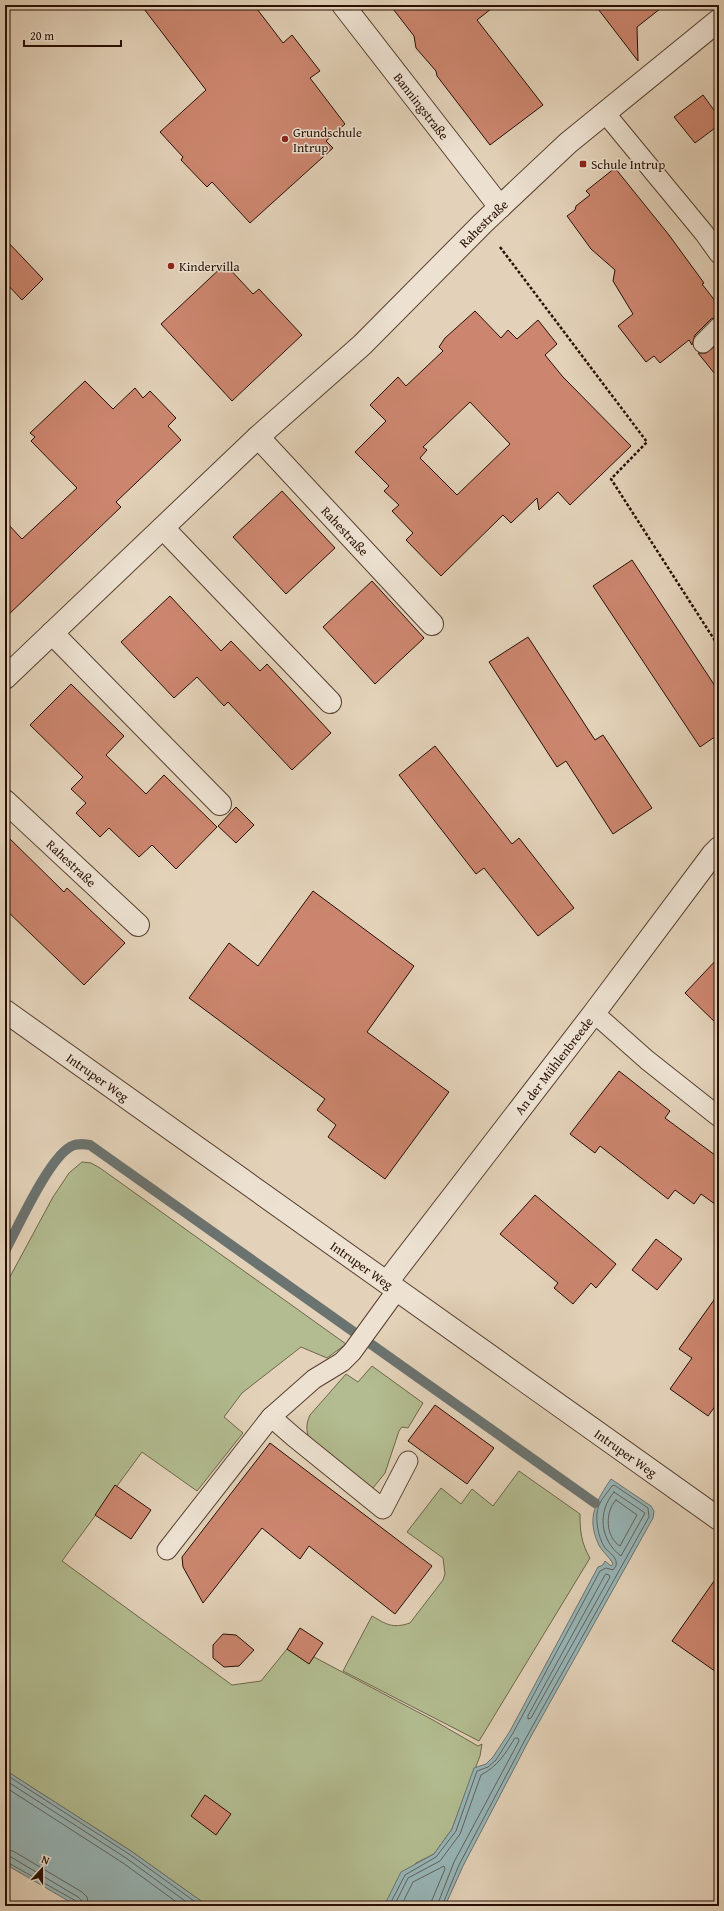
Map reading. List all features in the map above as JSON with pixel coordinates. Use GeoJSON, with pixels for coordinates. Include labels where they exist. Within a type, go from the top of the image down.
{"type":"FeatureCollection","features":[{"type":"Feature","properties":{"kind":"street","name":"Banningstraße"},"geometry":{"type":"LineString","coordinates":[[343,5],[500,208]]}},
{"type":"Feature","properties":{"kind":"street","name":"Rahestraße"},"geometry":{"type":"LineString","coordinates":[[5,678],[258,437],[362,345],[483,223],[568,143],[719,20]]}},
{"type":"Feature","properties":{"kind":"street","name":"Rahestraße"},"geometry":{"type":"LineString","coordinates":[[258,437],[432,624]]}},
{"type":"Feature","properties":{"kind":"street"},"geometry":{"type":"LineString","coordinates":[[163,528],[330,702]]}},
{"type":"Feature","properties":{"kind":"street"},"geometry":{"type":"LineString","coordinates":[[52,633],[220,804]]}},
{"type":"Feature","properties":{"kind":"street","name":"Rahestraße"},"geometry":{"type":"LineString","coordinates":[[5,801],[138,925]]}},
{"type":"Feature","properties":{"kind":"street","name":"An der Mühlenbreede"},"geometry":{"type":"LineString","coordinates":[[392,1286],[594,1013],[719,848]]}},
{"type":"Feature","properties":{"kind":"street","name":"Intruper Weg"},"geometry":{"type":"LineString","coordinates":[[5,1011],[719,1519]]}},
{"type":"Feature","properties":{"kind":"lane"},"geometry":{"type":"LineString","coordinates":[[604,113],[704,233],[719,254]]}},
{"type":"Feature","properties":{"kind":"lane"},"geometry":{"type":"LineString","coordinates":[[702,344],[719,327]]}},
{"type":"Feature","properties":{"kind":"lane"},"geometry":{"type":"LineString","coordinates":[[594,1013],[647,1060],[719,1117]]}},
{"type":"Feature","properties":{"kind":"lane"},"geometry":{"type":"LineString","coordinates":[[167,1550],[271,1417],[314,1379],[342,1362],[352,1352],[376,1319],[392,1286]]}},
{"type":"Feature","properties":{"kind":"lane"},"geometry":{"type":"LineString","coordinates":[[271,1417],[383,1509],[408,1462]]}},
{"type":"Feature","properties":{"kind":"path"},"geometry":{"type":"LineString","coordinates":[[483,223],[647,442],[611,479],[719,647]]}},
{"type":"Feature","properties":{"kind":"green space"},"geometry":{"type":"Polygon","coordinates":[[[82,1162],[91,1163],[100,1168],[346,1344],[327,1358],[301,1347],[242,1393],[224,1417],[243,1433],[197,1491],[142,1452],[62,1561],[232,1685],[261,1681],[287,1649],[309,1663],[314,1657],[433,1720],[478,1746],[482,1744],[480,1756],[452,1829],[434,1854],[416,1863],[384,1906],[208,1906],[131,1851],[5,1770],[5,1286],[53,1197],[69,1173],[82,1162]]]}},
{"type":"Feature","properties":{"kind":"green space"},"geometry":{"type":"Polygon","coordinates":[[[372,1366],[423,1403],[408,1428],[402,1427],[399,1431],[385,1473],[373,1488],[369,1487],[309,1439],[307,1432],[310,1415],[346,1374],[358,1382],[372,1366]]]}},
{"type":"Feature","properties":{"kind":"green space"},"geometry":{"type":"Polygon","coordinates":[[[519,1471],[580,1514],[582,1536],[590,1558],[479,1741],[343,1671],[372,1616],[394,1626],[410,1623],[443,1580],[445,1574],[443,1558],[407,1532],[441,1488],[461,1504],[472,1489],[493,1506],[519,1471]]]}},
{"type":"Feature","properties":{"kind":"water"},"geometry":{"type":"Polygon","coordinates":[[[611,1479],[651,1506],[654,1511],[653,1518],[529,1740],[463,1866],[445,1906],[384,1906],[401,1872],[434,1854],[452,1829],[474,1768],[486,1764],[493,1757],[510,1731],[598,1567],[603,1565],[605,1561],[611,1566],[613,1564],[599,1546],[593,1525],[595,1509],[601,1494],[611,1479]]]}},
{"type":"Feature","properties":{"kind":"water"},"geometry":{"type":"Polygon","coordinates":[[[5,1770],[131,1851],[208,1906],[77,1906],[5,1864],[5,1770]]]}},
{"type":"Feature","properties":{"kind":"building"},"geometry":{"type":"Polygon","coordinates":[[[141,5],[254,5],[283,43],[292,35],[320,71],[310,78],[345,124],[326,141],[333,148],[250,223],[212,182],[207,187],[181,160],[183,157],[160,132],[206,90],[141,5]]]}},
{"type":"Feature","properties":{"kind":"building"},"geometry":{"type":"Polygon","coordinates":[[[390,5],[496,5],[477,20],[543,105],[490,145],[437,76],[436,71],[416,48],[414,36],[390,5]]]}},
{"type":"Feature","properties":{"kind":"building"},"geometry":{"type":"Polygon","coordinates":[[[595,5],[665,5],[637,27],[638,61],[595,5]]]}},
{"type":"Feature","properties":{"kind":"building"},"geometry":{"type":"Polygon","coordinates":[[[703,95],[719,117],[719,125],[695,143],[674,117],[703,95]]]}},
{"type":"Feature","properties":{"kind":"building"},"geometry":{"type":"Polygon","coordinates":[[[615,168],[669,235],[704,283],[702,284],[719,306],[719,316],[711,319],[695,335],[692,345],[689,340],[660,363],[654,356],[646,362],[618,326],[633,314],[613,281],[615,270],[591,249],[567,216],[575,210],[576,206],[590,195],[586,191],[615,168]]]}},
{"type":"Feature","properties":{"kind":"building"},"geometry":{"type":"Polygon","coordinates":[[[5,239],[43,279],[22,300],[5,282],[5,239]]]}},
{"type":"Feature","properties":{"kind":"building"},"geometry":{"type":"Polygon","coordinates":[[[225,264],[253,294],[259,289],[302,335],[232,401],[161,324],[225,264]]]}},
{"type":"Feature","properties":{"kind":"building"},"geometry":{"type":"Polygon","coordinates":[[[475,311],[501,338],[508,330],[517,339],[538,320],[557,344],[545,355],[563,377],[631,446],[570,505],[558,492],[539,510],[537,498],[511,523],[503,515],[441,576],[406,540],[413,533],[392,511],[399,505],[384,491],[389,486],[355,452],[386,421],[370,405],[398,377],[406,386],[443,351],[439,347],[445,338],[475,311]],[[470,402],[423,447],[427,450],[420,458],[457,495],[510,444],[470,402]]]}},
{"type":"Feature","properties":{"kind":"building"},"geometry":{"type":"Polygon","coordinates":[[[719,343],[719,379],[698,353],[706,353],[719,343]]]}},
{"type":"Feature","properties":{"kind":"building"},"geometry":{"type":"Polygon","coordinates":[[[85,381],[113,409],[135,388],[143,398],[150,391],[176,418],[168,426],[181,440],[116,502],[121,507],[5,618],[5,521],[22,539],[77,488],[31,441],[35,437],[30,433],[85,381]]]}},
{"type":"Feature","properties":{"kind":"building"},"geometry":{"type":"Polygon","coordinates":[[[282,491],[335,548],[286,594],[233,537],[282,491]]]}},
{"type":"Feature","properties":{"kind":"building"},"geometry":{"type":"Polygon","coordinates":[[[632,560],[719,692],[719,734],[700,747],[593,586],[632,560]]]}},
{"type":"Feature","properties":{"kind":"building"},"geometry":{"type":"Polygon","coordinates":[[[372,581],[424,638],[375,684],[323,627],[372,581]]]}},
{"type":"Feature","properties":{"kind":"building"},"geometry":{"type":"Polygon","coordinates":[[[170,596],[221,651],[231,641],[260,671],[267,664],[331,733],[292,770],[228,702],[224,706],[197,677],[174,698],[121,642],[170,596]]]}},
{"type":"Feature","properties":{"kind":"building"},"geometry":{"type":"Polygon","coordinates":[[[528,637],[595,740],[603,735],[652,808],[613,834],[566,761],[557,767],[489,662],[528,637]]]}},
{"type":"Feature","properties":{"kind":"building"},"geometry":{"type":"Polygon","coordinates":[[[71,684],[124,736],[106,755],[146,794],[164,775],[217,827],[176,869],[152,845],[139,857],[109,828],[100,837],[76,813],[86,803],[71,789],[83,777],[30,725],[71,684]]]}},
{"type":"Feature","properties":{"kind":"building"},"geometry":{"type":"Polygon","coordinates":[[[435,746],[512,844],[519,838],[574,908],[538,936],[484,868],[476,874],[399,775],[435,746]]]}},
{"type":"Feature","properties":{"kind":"building"},"geometry":{"type":"Polygon","coordinates":[[[236,807],[254,825],[236,843],[218,826],[236,807]]]}},
{"type":"Feature","properties":{"kind":"building"},"geometry":{"type":"Polygon","coordinates":[[[5,834],[64,892],[67,888],[125,943],[84,985],[5,909],[5,834]]]}},
{"type":"Feature","properties":{"kind":"building"},"geometry":{"type":"Polygon","coordinates":[[[313,891],[414,966],[367,1032],[449,1092],[385,1179],[328,1137],[336,1125],[317,1110],[325,1099],[189,998],[229,943],[258,966],[313,891]]]}},
{"type":"Feature","properties":{"kind":"building"},"geometry":{"type":"Polygon","coordinates":[[[719,957],[719,1026],[685,993],[719,957]]]}},
{"type":"Feature","properties":{"kind":"building"},"geometry":{"type":"Polygon","coordinates":[[[619,1071],[670,1111],[665,1118],[719,1158],[719,1207],[701,1194],[694,1204],[675,1190],[668,1199],[600,1146],[595,1153],[570,1134],[619,1071]]]}},
{"type":"Feature","properties":{"kind":"building"},"geometry":{"type":"Polygon","coordinates":[[[535,1195],[616,1264],[596,1288],[591,1283],[573,1304],[554,1288],[558,1283],[500,1234],[535,1195]]]}},
{"type":"Feature","properties":{"kind":"building"},"geometry":{"type":"Polygon","coordinates":[[[656,1239],[682,1259],[657,1290],[632,1270],[656,1239]]]}},
{"type":"Feature","properties":{"kind":"building"},"geometry":{"type":"Polygon","coordinates":[[[719,1293],[719,1401],[708,1416],[670,1389],[692,1358],[679,1349],[719,1293]]]}},
{"type":"Feature","properties":{"kind":"building"},"geometry":{"type":"Polygon","coordinates":[[[435,1405],[494,1448],[467,1484],[408,1441],[435,1405]]]}},
{"type":"Feature","properties":{"kind":"building"},"geometry":{"type":"Polygon","coordinates":[[[270,1443],[432,1566],[395,1614],[309,1546],[300,1559],[262,1528],[203,1603],[183,1567],[182,1557],[270,1443]]]}},
{"type":"Feature","properties":{"kind":"building"},"geometry":{"type":"Polygon","coordinates":[[[115,1485],[151,1510],[131,1539],[95,1515],[115,1485]]]}},
{"type":"Feature","properties":{"kind":"building"},"geometry":{"type":"Polygon","coordinates":[[[719,1574],[719,1674],[672,1641],[719,1574]]]}},
{"type":"Feature","properties":{"kind":"building"},"geometry":{"type":"Polygon","coordinates":[[[300,1628],[323,1643],[309,1664],[287,1649],[300,1628]]]}},
{"type":"Feature","properties":{"kind":"building"},"geometry":{"type":"Polygon","coordinates":[[[223,1634],[236,1635],[254,1650],[239,1666],[224,1667],[213,1658],[213,1645],[223,1634]]]}},
{"type":"Feature","properties":{"kind":"building"},"geometry":{"type":"Polygon","coordinates":[[[205,1795],[231,1814],[216,1835],[191,1816],[205,1795]]]}},
{"type":"Feature","properties":{"kind":"waterway"},"geometry":{"type":"LineString","coordinates":[[5,1251],[34,1195],[52,1165],[61,1154],[70,1147],[80,1144],[90,1145],[595,1503]]}},
{"type":"Feature","properties":{"kind":"place","name":"Grundschule Intrup"},"geometry":{"type":"Point","coordinates":[285,139]}},
{"type":"Feature","properties":{"kind":"place","name":"Schule Intrup"},"geometry":{"type":"Point","coordinates":[583,164]}},
{"type":"Feature","properties":{"kind":"place","name":"Kindervilla"},"geometry":{"type":"Point","coordinates":[171,266]}}]}
